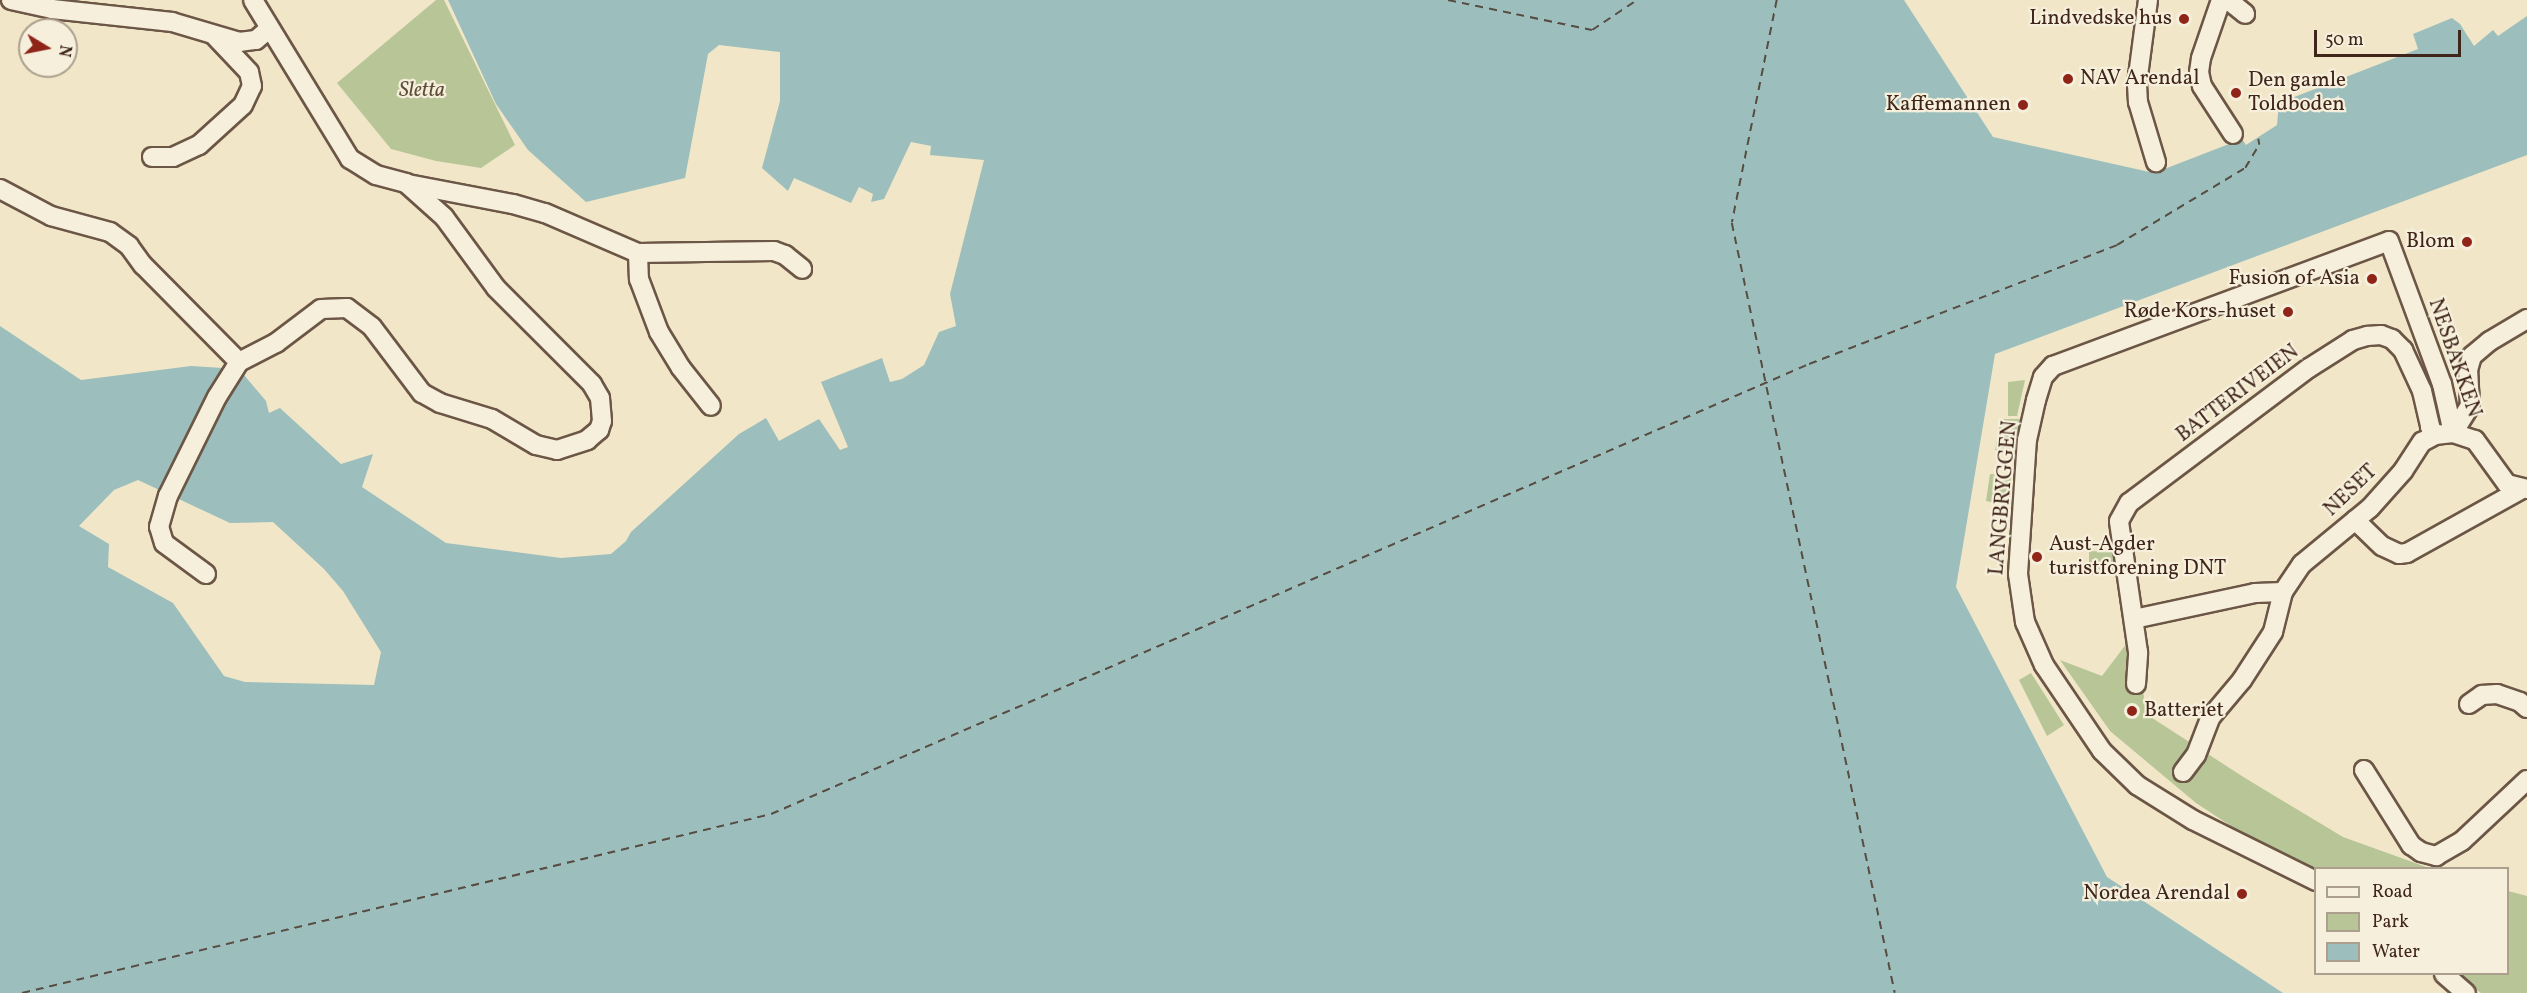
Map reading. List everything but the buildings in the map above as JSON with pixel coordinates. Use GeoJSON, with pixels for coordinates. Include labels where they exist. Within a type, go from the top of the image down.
{"type":"FeatureCollection","features":[{"type":"Feature","properties":{"kind":"street"},"geometry":{"type":"LineString","coordinates":[[11,0],[52,9],[172,22],[239,42],[256,40],[270,28]]}},
{"type":"Feature","properties":{"kind":"street"},"geometry":{"type":"LineString","coordinates":[[254,0],[350,159],[376,175],[545,213],[638,253],[774,251],[785,255],[802,269]]}},
{"type":"Feature","properties":{"kind":"street"},"geometry":{"type":"LineString","coordinates":[[2148,0],[2137,84],[2138,102],[2156,162]]}},
{"type":"Feature","properties":{"kind":"street"},"geometry":{"type":"LineString","coordinates":[[2221,0],[2201,58],[2199,72],[2202,86],[2233,134]]}},
{"type":"Feature","properties":{"kind":"street"},"geometry":{"type":"LineString","coordinates":[[2228,0],[2245,15]]}},
{"type":"Feature","properties":{"kind":"street"},"geometry":{"type":"LineString","coordinates":[[152,157],[173,157],[200,145],[243,105],[252,86],[249,72],[211,32]]}},
{"type":"Feature","properties":{"kind":"street"},"geometry":{"type":"LineString","coordinates":[[206,574],[164,543],[159,527],[168,496],[217,397],[239,362],[276,343],[321,309],[347,308],[372,327],[422,393],[440,403],[492,419],[536,445],[557,450],[587,440],[599,430],[602,421],[600,398],[592,384],[496,288],[444,217],[406,183]]}},
{"type":"Feature","properties":{"kind":"street"},"geometry":{"type":"LineString","coordinates":[[0,189],[51,216],[110,232],[129,246],[143,265],[239,362]]}},
{"type":"Feature","properties":{"kind":"street","name":"NESBAKKEN"},"geometry":{"type":"LineString","coordinates":[[2389,241],[2442,384],[2444,434],[2475,440],[2507,484],[2525,489]]}},
{"type":"Feature","properties":{"kind":"street","name":"LANGBRYGGEN"},"geometry":{"type":"LineString","coordinates":[[2314,880],[2193,820],[2137,785],[2102,751],[2044,665],[2025,622],[2018,574],[2027,440],[2043,377],[2053,366],[2389,241]]}},
{"type":"Feature","properties":{"kind":"street"},"geometry":{"type":"LineString","coordinates":[[638,253],[639,279],[659,332],[681,368],[711,406]]}},
{"type":"Feature","properties":{"kind":"street","name":"NESET"},"geometry":{"type":"LineString","coordinates":[[2283,592],[2302,564],[2355,520],[2403,471],[2422,441],[2444,434],[2470,406],[2468,370],[2472,356],[2490,341],[2527,319]]}},
{"type":"Feature","properties":{"kind":"street","name":"BATTERIVEIEN"},"geometry":{"type":"LineString","coordinates":[[2136,684],[2138,652],[2119,521],[2129,503],[2309,368],[2353,340],[2381,335],[2392,339],[2403,350],[2422,390],[2430,427],[2444,434]]}},
{"type":"Feature","properties":{"kind":"street"},"geometry":{"type":"LineString","coordinates":[[2355,520],[2382,546],[2399,554],[2407,554],[2525,489]]}},
{"type":"Feature","properties":{"kind":"street"},"geometry":{"type":"LineString","coordinates":[[2134,619],[2255,593],[2283,592],[2273,632],[2242,680],[2210,718],[2196,755],[2183,772]]}},
{"type":"Feature","properties":{"kind":"street"},"geometry":{"type":"LineString","coordinates":[[2469,704],[2482,695],[2497,694],[2520,702],[2527,708]]}},
{"type":"Feature","properties":{"kind":"street"},"geometry":{"type":"LineString","coordinates":[[2364,770],[2411,845],[2421,852],[2436,856],[2476,830],[2527,780]]}},
{"type":"Feature","properties":{"kind":"street"},"geometry":{"type":"LineString","coordinates":[[2445,975],[2466,993]]}},
{"type":"Feature","properties":{"kind":"green space","name":"Sletta"},"geometry":{"type":"Polygon","coordinates":[[[436,0],[444,0],[515,145],[481,168],[436,161],[391,149],[337,83],[436,0]]]}},
{"type":"Feature","properties":{"kind":"green space"},"geometry":{"type":"Polygon","coordinates":[[[2025,380],[2017,416],[2008,416],[2008,382],[2025,380]]]}},
{"type":"Feature","properties":{"kind":"green space"},"geometry":{"type":"Polygon","coordinates":[[[2001,419],[2021,419],[2014,453],[1995,450],[2001,419]]]}},
{"type":"Feature","properties":{"kind":"green space"},"geometry":{"type":"Polygon","coordinates":[[[1990,474],[2011,476],[2010,506],[1986,501],[1990,474]]]}},
{"type":"Feature","properties":{"kind":"green space"},"geometry":{"type":"Polygon","coordinates":[[[2089,551],[2114,552],[2114,570],[2105,575],[2089,575],[2089,551]]]}},
{"type":"Feature","properties":{"kind":"green space"},"geometry":{"type":"Polygon","coordinates":[[[2136,631],[2146,714],[2245,778],[2343,837],[2426,867],[2314,867],[2314,880],[2196,803],[2110,731],[2060,660],[2102,676],[2136,631]]]}},
{"type":"Feature","properties":{"kind":"green space"},"geometry":{"type":"Polygon","coordinates":[[[2031,673],[2064,725],[2047,736],[2019,680],[2031,673]]]}},
{"type":"Feature","properties":{"kind":"green space"},"geometry":{"type":"Polygon","coordinates":[[[2509,891],[2527,896],[2527,993],[2481,993],[2455,975],[2509,975],[2509,891]]]}},
{"type":"Feature","properties":{"kind":"water"},"geometry":{"type":"Polygon","coordinates":[[[448,0],[1904,0],[1993,137],[2154,173],[2242,139],[2246,145],[2277,125],[2279,103],[2418,49],[2413,34],[2452,18],[2460,24],[2474,46],[2493,30],[2498,36],[2527,16],[2527,155],[1995,354],[1956,587],[2107,877],[2283,993],[0,993],[0,326],[81,380],[191,366],[239,369],[266,401],[269,413],[280,408],[341,464],[373,454],[362,487],[446,543],[561,558],[611,554],[626,541],[631,532],[739,434],[766,418],[779,441],[819,419],[840,450],[848,447],[821,382],[882,358],[890,382],[902,379],[924,365],[939,332],[956,326],[950,294],[984,160],[930,155],[931,146],[911,142],[884,199],[871,202],[873,194],[859,187],[851,203],[794,178],[788,191],[762,168],[780,101],[780,52],[719,45],[708,54],[685,178],[586,202],[528,150],[496,104],[448,0]],[[138,480],[114,490],[79,526],[109,544],[108,567],[173,603],[224,676],[245,682],[374,685],[381,652],[343,591],[324,569],[273,522],[230,523],[138,480]]]}},
{"type":"Feature","properties":{"kind":"ferry route"},"geometry":{"type":"LineString","coordinates":[[1448,0],[1592,30],[1637,0]]}},
{"type":"Feature","properties":{"kind":"ferry route"},"geometry":{"type":"LineString","coordinates":[[1777,0],[1732,223],[1895,993]]}},
{"type":"Feature","properties":{"kind":"ferry route"},"geometry":{"type":"LineString","coordinates":[[22,993],[771,814],[1809,364],[2117,245],[2245,168],[2259,145],[2258,139]]}},
{"type":"Feature","properties":{"kind":"place","name":"Lindvedske hus"},"geometry":{"type":"Point","coordinates":[2184,19]}},
{"type":"Feature","properties":{"kind":"place","name":"NAV Arendal"},"geometry":{"type":"Point","coordinates":[2068,79]}},
{"type":"Feature","properties":{"kind":"place","name":"Den gamle Toldboden"},"geometry":{"type":"Point","coordinates":[2236,93]}},
{"type":"Feature","properties":{"kind":"place","name":"Kaffemannen"},"geometry":{"type":"Point","coordinates":[2023,105]}},
{"type":"Feature","properties":{"kind":"place","name":"Blom"},"geometry":{"type":"Point","coordinates":[2467,242]}},
{"type":"Feature","properties":{"kind":"place","name":"Fusion of Asia"},"geometry":{"type":"Point","coordinates":[2372,279]}},
{"type":"Feature","properties":{"kind":"place","name":"Røde Kors-huset"},"geometry":{"type":"Point","coordinates":[2288,312]}},
{"type":"Feature","properties":{"kind":"place","name":"Aust-Agder turistforening DNT"},"geometry":{"type":"Point","coordinates":[2037,557]}},
{"type":"Feature","properties":{"kind":"place","name":"Batteriet"},"geometry":{"type":"Point","coordinates":[2132,711]}},
{"type":"Feature","properties":{"kind":"place","name":"Nordea Arendal"},"geometry":{"type":"Point","coordinates":[2242,894]}}]}
